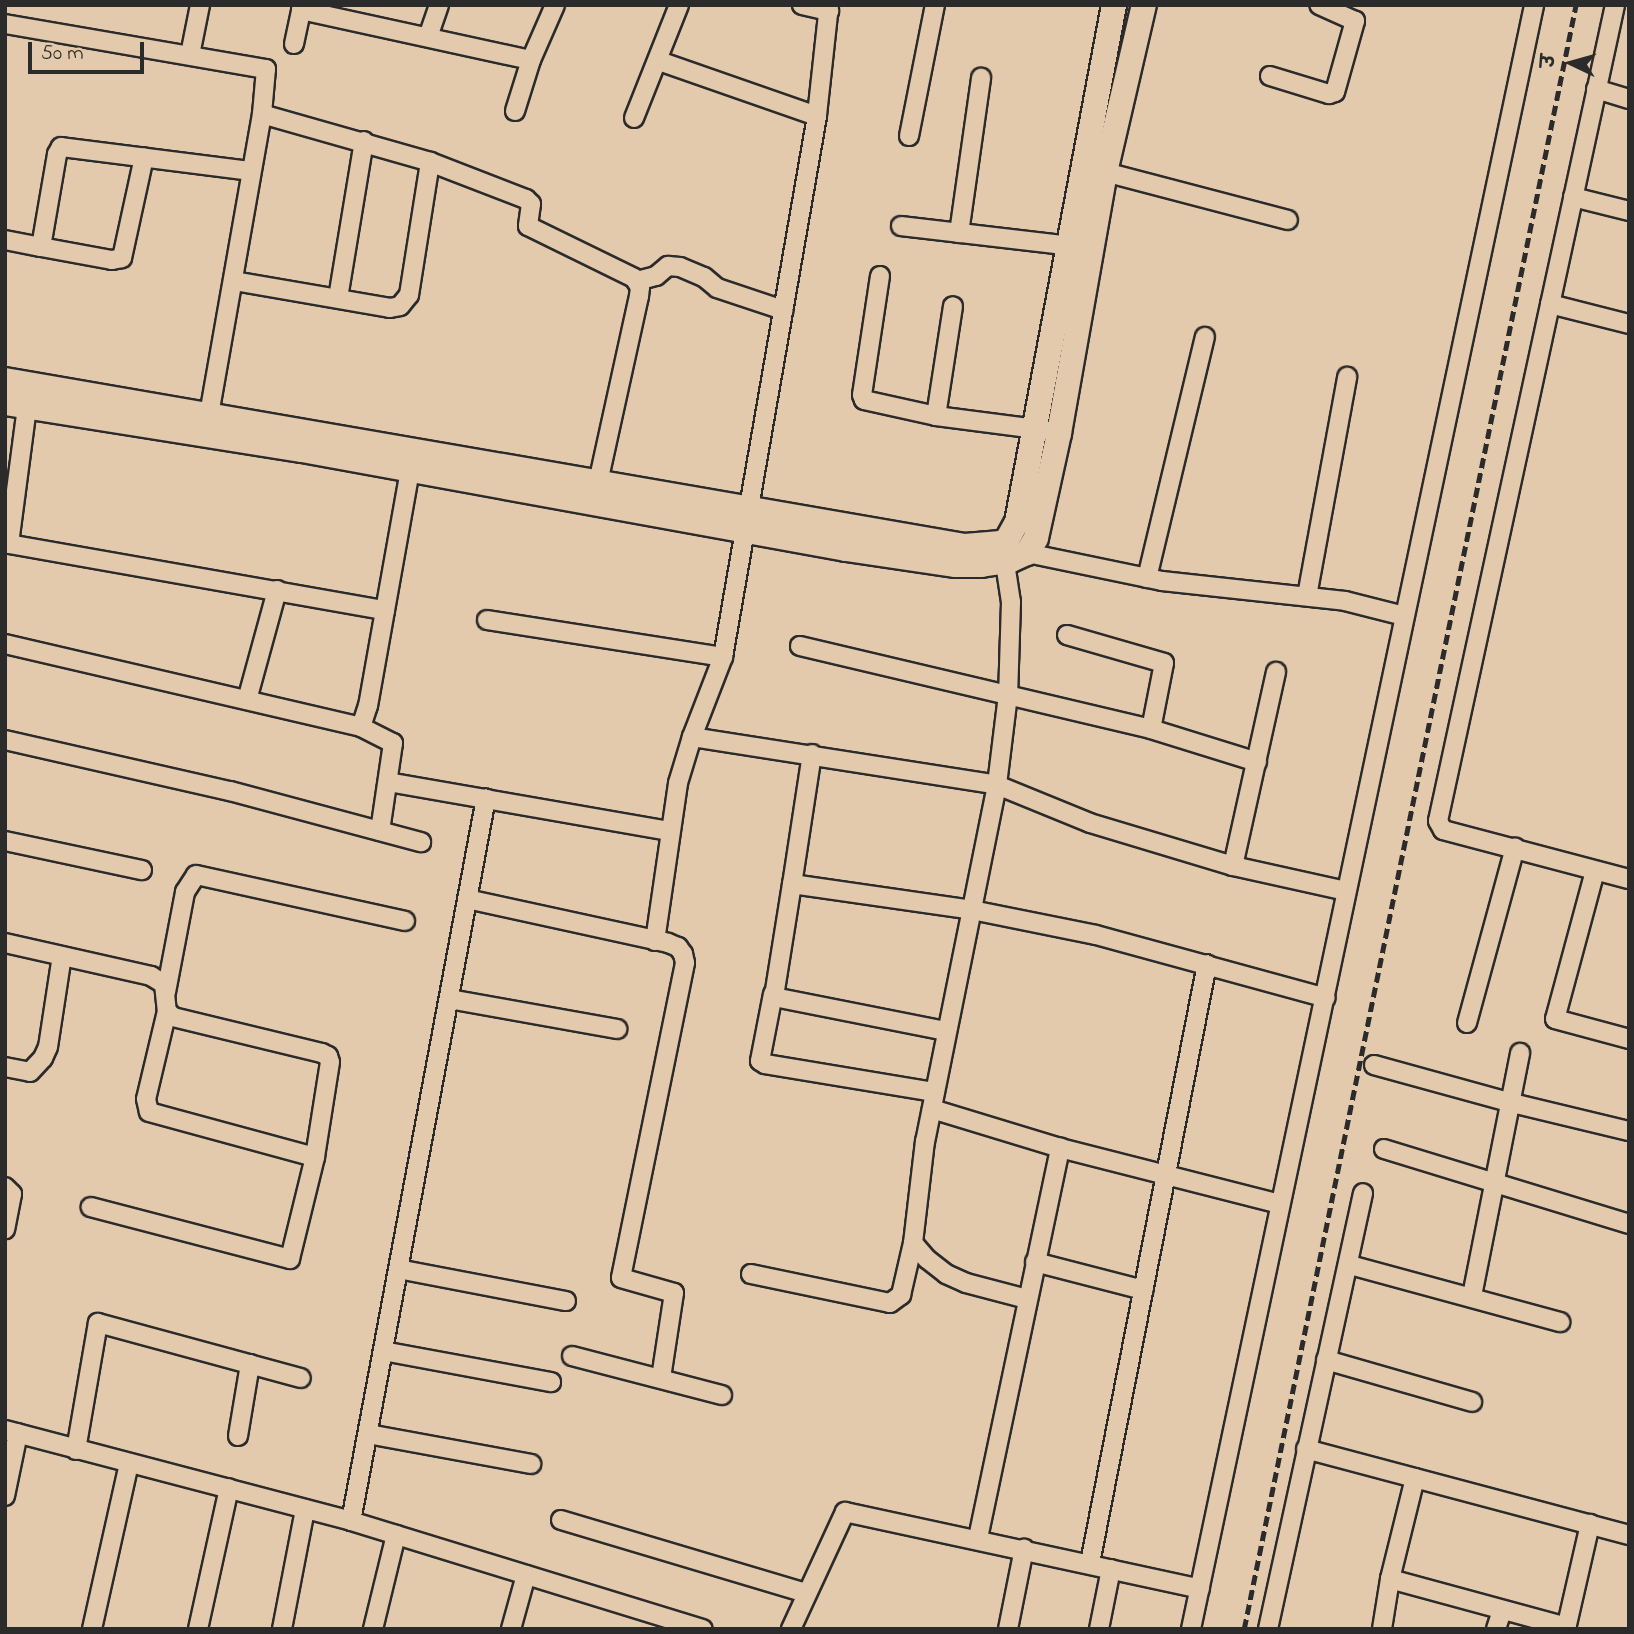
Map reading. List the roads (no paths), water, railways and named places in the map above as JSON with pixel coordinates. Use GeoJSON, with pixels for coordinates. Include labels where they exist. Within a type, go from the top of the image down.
{"type":"FeatureCollection","features":[{"type":"Feature","properties":{"kind":"street"},"geometry":{"type":"LineString","coordinates":[[190,55],[200,5]]}},
{"type":"Feature","properties":{"kind":"street"},"geometry":{"type":"LineString","coordinates":[[428,37],[439,5]]}},
{"type":"Feature","properties":{"kind":"street"},"geometry":{"type":"LineString","coordinates":[[515,111],[531,60],[555,5]]}},
{"type":"Feature","properties":{"kind":"street"},"geometry":{"type":"LineString","coordinates":[[634,118],[659,61],[679,5]]}},
{"type":"Feature","properties":{"kind":"street"},"geometry":{"type":"LineString","coordinates":[[655,941],[681,770],[723,657],[817,116],[829,8],[802,5]]}},
{"type":"Feature","properties":{"kind":"street"},"geometry":{"type":"LineString","coordinates":[[909,136],[935,5]]}},
{"type":"Feature","properties":{"kind":"street"},"geometry":{"type":"LineString","coordinates":[[751,1274],[890,1303],[901,1296],[913,1243],[920,1172],[933,1100],[997,785],[1008,695],[1011,552],[1007,540],[1017,522],[1047,431],[1079,247],[1114,5]]}},
{"type":"Feature","properties":{"kind":"street"},"geometry":{"type":"LineString","coordinates":[[1079,247],[1105,172],[1144,5]]}},
{"type":"Feature","properties":{"kind":"street"},"geometry":{"type":"LineString","coordinates":[[1270,76],[1329,94],[1335,92],[1355,23],[1319,5]]}},
{"type":"Feature","properties":{"kind":"street"},"geometry":{"type":"LineString","coordinates":[[1191,1629],[1534,5]]}},
{"type":"Feature","properties":{"kind":"street"},"geometry":{"type":"LineString","coordinates":[[1615,5],[1438,815],[1443,830],[1629,879]]}},
{"type":"Feature","properties":{"kind":"street"},"geometry":{"type":"LineString","coordinates":[[293,44],[302,7],[531,60]]}},
{"type":"Feature","properties":{"kind":"street"},"geometry":{"type":"LineString","coordinates":[[5,24],[266,69],[262,114],[209,414]]}},
{"type":"Feature","properties":{"kind":"street"},"geometry":{"type":"LineString","coordinates":[[659,61],[817,116]]}},
{"type":"Feature","properties":{"kind":"street"},"geometry":{"type":"LineString","coordinates":[[959,233],[981,78]]}},
{"type":"Feature","properties":{"kind":"street"},"geometry":{"type":"LineString","coordinates":[[1597,89],[1629,99]]}},
{"type":"Feature","properties":{"kind":"street"},"geometry":{"type":"LineString","coordinates":[[262,114],[430,162],[530,201],[528,226],[637,281],[656,276],[668,266],[680,267],[704,278],[717,288],[783,310]]}},
{"type":"Feature","properties":{"kind":"street"},"geometry":{"type":"LineString","coordinates":[[338,298],[364,141]]}},
{"type":"Feature","properties":{"kind":"street"},"geometry":{"type":"LineString","coordinates":[[41,247],[57,154],[61,147],[250,171]]}},
{"type":"Feature","properties":{"kind":"street"},"geometry":{"type":"LineString","coordinates":[[5,240],[112,260],[122,258],[144,157]]}},
{"type":"Feature","properties":{"kind":"street"},"geometry":{"type":"LineString","coordinates":[[234,281],[390,307],[406,301],[430,162]]}},
{"type":"Feature","properties":{"kind":"street"},"geometry":{"type":"LineString","coordinates":[[1105,172],[1288,220]]}},
{"type":"Feature","properties":{"kind":"street"},"geometry":{"type":"LineString","coordinates":[[1573,197],[1629,211]]}},
{"type":"Feature","properties":{"kind":"street"},"geometry":{"type":"LineString","coordinates":[[901,226],[1079,247]]}},
{"type":"Feature","properties":{"kind":"street"},"geometry":{"type":"LineString","coordinates":[[880,276],[862,395],[869,402],[936,416],[1047,431]]}},
{"type":"Feature","properties":{"kind":"street"},"geometry":{"type":"LineString","coordinates":[[598,482],[639,296],[637,281]]}},
{"type":"Feature","properties":{"kind":"street"},"geometry":{"type":"LineString","coordinates":[[1550,304],[1629,324]]}},
{"type":"Feature","properties":{"kind":"street"},"geometry":{"type":"LineString","coordinates":[[936,416],[953,306]]}},
{"type":"Feature","properties":{"kind":"street"},"geometry":{"type":"LineString","coordinates":[[1147,578],[1205,337]]}},
{"type":"Feature","properties":{"kind":"street"},"geometry":{"type":"LineString","coordinates":[[1307,596],[1347,377]]}},
{"type":"Feature","properties":{"kind":"street"},"geometry":{"type":"LineString","coordinates":[[5,380],[598,482],[746,519]]}},
{"type":"Feature","properties":{"kind":"street"},"geometry":{"type":"LineString","coordinates":[[385,610],[9,544],[16,405],[302,450],[410,471],[746,519],[1011,552],[1147,578],[1265,594],[1307,596],[1404,616]]}},
{"type":"Feature","properties":{"kind":"street"},"geometry":{"type":"LineString","coordinates":[[361,727],[410,471]]}},
{"type":"Feature","properties":{"kind":"street"},"geometry":{"type":"LineString","coordinates":[[247,700],[277,590]]}},
{"type":"Feature","properties":{"kind":"street"},"geometry":{"type":"LineString","coordinates":[[487,620],[723,657]]}},
{"type":"Feature","properties":{"kind":"street"},"geometry":{"type":"LineString","coordinates":[[1068,635],[1164,663],[1150,729]]}},
{"type":"Feature","properties":{"kind":"street"},"geometry":{"type":"LineString","coordinates":[[5,644],[361,727],[393,743],[380,831]]}},
{"type":"Feature","properties":{"kind":"street"},"geometry":{"type":"LineString","coordinates":[[800,646],[1150,729],[1257,762]]}},
{"type":"Feature","properties":{"kind":"street"},"geometry":{"type":"LineString","coordinates":[[1233,866],[1276,672]]}},
{"type":"Feature","properties":{"kind":"street"},"geometry":{"type":"LineString","coordinates":[[692,737],[997,785],[1076,819],[1233,866],[1346,891]]}},
{"type":"Feature","properties":{"kind":"street"},"geometry":{"type":"LineString","coordinates":[[5,740],[230,791],[421,842]]}},
{"type":"Feature","properties":{"kind":"street"},"geometry":{"type":"LineString","coordinates":[[812,754],[760,1061],[933,1100],[1060,1148],[1279,1204]]}},
{"type":"Feature","properties":{"kind":"street"},"geometry":{"type":"LineString","coordinates":[[388,782],[670,831]]}},
{"type":"Feature","properties":{"kind":"street"},"geometry":{"type":"LineString","coordinates":[[351,1521],[486,798]]}},
{"type":"Feature","properties":{"kind":"street"},"geometry":{"type":"LineString","coordinates":[[5,841],[142,870]]}},
{"type":"Feature","properties":{"kind":"street"},"geometry":{"type":"LineString","coordinates":[[1467,1023],[1515,847]]}},
{"type":"Feature","properties":{"kind":"street"},"geometry":{"type":"LineString","coordinates":[[1595,871],[1555,1019],[1629,1039]]}},
{"type":"Feature","properties":{"kind":"street"},"geometry":{"type":"LineString","coordinates":[[166,992],[185,892],[196,875],[405,921]]}},
{"type":"Feature","properties":{"kind":"street"},"geometry":{"type":"LineString","coordinates":[[792,884],[972,911],[1097,935],[1326,998]]}},
{"type":"Feature","properties":{"kind":"street"},"geometry":{"type":"LineString","coordinates":[[467,899],[678,947],[685,963],[621,1278],[674,1293],[661,1378]]}},
{"type":"Feature","properties":{"kind":"street"},"geometry":{"type":"LineString","coordinates":[[5,943],[151,976],[164,985],[167,1011],[146,1098],[149,1112],[315,1157]]}},
{"type":"Feature","properties":{"kind":"street"},"geometry":{"type":"LineString","coordinates":[[5,1067],[30,1072],[43,1058],[48,1047],[62,956]]}},
{"type":"Feature","properties":{"kind":"street"},"geometry":{"type":"LineString","coordinates":[[1090,1563],[1207,964]]}},
{"type":"Feature","properties":{"kind":"street"},"geometry":{"type":"LineString","coordinates":[[773,994],[778,998],[946,1031]]}},
{"type":"Feature","properties":{"kind":"street"},"geometry":{"type":"LineString","coordinates":[[449,999],[617,1029]]}},
{"type":"Feature","properties":{"kind":"street"},"geometry":{"type":"LineString","coordinates":[[91,1208],[290,1259],[315,1157],[331,1069],[328,1056],[173,1017],[167,1011]]}},
{"type":"Feature","properties":{"kind":"street"},"geometry":{"type":"LineString","coordinates":[[1472,1296],[1497,1182],[1508,1102],[1520,1054]]}},
{"type":"Feature","properties":{"kind":"street"},"geometry":{"type":"LineString","coordinates":[[1374,1065],[1508,1102],[1629,1130]]}},
{"type":"Feature","properties":{"kind":"street"},"geometry":{"type":"LineString","coordinates":[[978,1538],[1060,1148]]}},
{"type":"Feature","properties":{"kind":"street"},"geometry":{"type":"LineString","coordinates":[[1384,1149],[1629,1224]]}},
{"type":"Feature","properties":{"kind":"street"},"geometry":{"type":"LineString","coordinates":[[5,1187],[12,1191],[5,1229]]}},
{"type":"Feature","properties":{"kind":"street"},"geometry":{"type":"LineString","coordinates":[[1268,1629],[1326,1360],[1350,1265],[1363,1194]]}},
{"type":"Feature","properties":{"kind":"street"},"geometry":{"type":"LineString","coordinates":[[913,1243],[946,1274],[966,1283],[1027,1299]]}},
{"type":"Feature","properties":{"kind":"street"},"geometry":{"type":"LineString","coordinates":[[1035,1262],[1143,1290]]}},
{"type":"Feature","properties":{"kind":"street"},"geometry":{"type":"LineString","coordinates":[[1350,1265],[1560,1322]]}},
{"type":"Feature","properties":{"kind":"street"},"geometry":{"type":"LineString","coordinates":[[398,1269],[566,1301]]}},
{"type":"Feature","properties":{"kind":"street"},"geometry":{"type":"LineString","coordinates":[[76,1450],[97,1323],[301,1378]]}},
{"type":"Feature","properties":{"kind":"street"},"geometry":{"type":"LineString","coordinates":[[383,1351],[551,1382]]}},
{"type":"Feature","properties":{"kind":"street"},"geometry":{"type":"LineString","coordinates":[[572,1356],[722,1395]]}},
{"type":"Feature","properties":{"kind":"street"},"geometry":{"type":"LineString","coordinates":[[1326,1360],[1472,1402]]}},
{"type":"Feature","properties":{"kind":"street"},"geometry":{"type":"LineString","coordinates":[[238,1436],[250,1364]]}},
{"type":"Feature","properties":{"kind":"street"},"geometry":{"type":"LineString","coordinates":[[5,1496],[12,1432],[351,1521],[672,1624],[703,1629]]}},
{"type":"Feature","properties":{"kind":"street"},"geometry":{"type":"LineString","coordinates":[[368,1434],[531,1464]]}},
{"type":"Feature","properties":{"kind":"street"},"geometry":{"type":"LineString","coordinates":[[1306,1449],[1629,1535]]}},
{"type":"Feature","properties":{"kind":"street"},"geometry":{"type":"LineString","coordinates":[[92,1629],[130,1463]]}},
{"type":"Feature","properties":{"kind":"street"},"geometry":{"type":"LineString","coordinates":[[1382,1629],[1415,1478]]}},
{"type":"Feature","properties":{"kind":"street"},"geometry":{"type":"LineString","coordinates":[[198,1629],[229,1488]]}},
{"type":"Feature","properties":{"kind":"street"},"geometry":{"type":"LineString","coordinates":[[282,1629],[305,1510]]}},
{"type":"Feature","properties":{"kind":"street"},"geometry":{"type":"LineString","coordinates":[[791,1629],[843,1512],[978,1538],[1200,1589]]}},
{"type":"Feature","properties":{"kind":"street"},"geometry":{"type":"LineString","coordinates":[[561,1520],[806,1593]]}},
{"type":"Feature","properties":{"kind":"street"},"geometry":{"type":"LineString","coordinates":[[1391,1579],[1567,1628],[1590,1524]]}},
{"type":"Feature","properties":{"kind":"street"},"geometry":{"type":"LineString","coordinates":[[373,1629],[396,1535]]}},
{"type":"Feature","properties":{"kind":"street"},"geometry":{"type":"LineString","coordinates":[[1008,1629],[1024,1549]]}},
{"type":"Feature","properties":{"kind":"street"},"geometry":{"type":"LineString","coordinates":[[1099,1629],[1111,1569]]}},
{"type":"Feature","properties":{"kind":"street"},"geometry":{"type":"LineString","coordinates":[[511,1629],[526,1575]]}},
{"type":"Feature","properties":{"kind":"street"},"geometry":{"type":"LineString","coordinates":[[1496,1629],[1502,1610]]}},
{"type":"Feature","properties":{"kind":"railway"},"geometry":{"type":"LineString","coordinates":[[1244,1629],[1576,5]]}}]}
